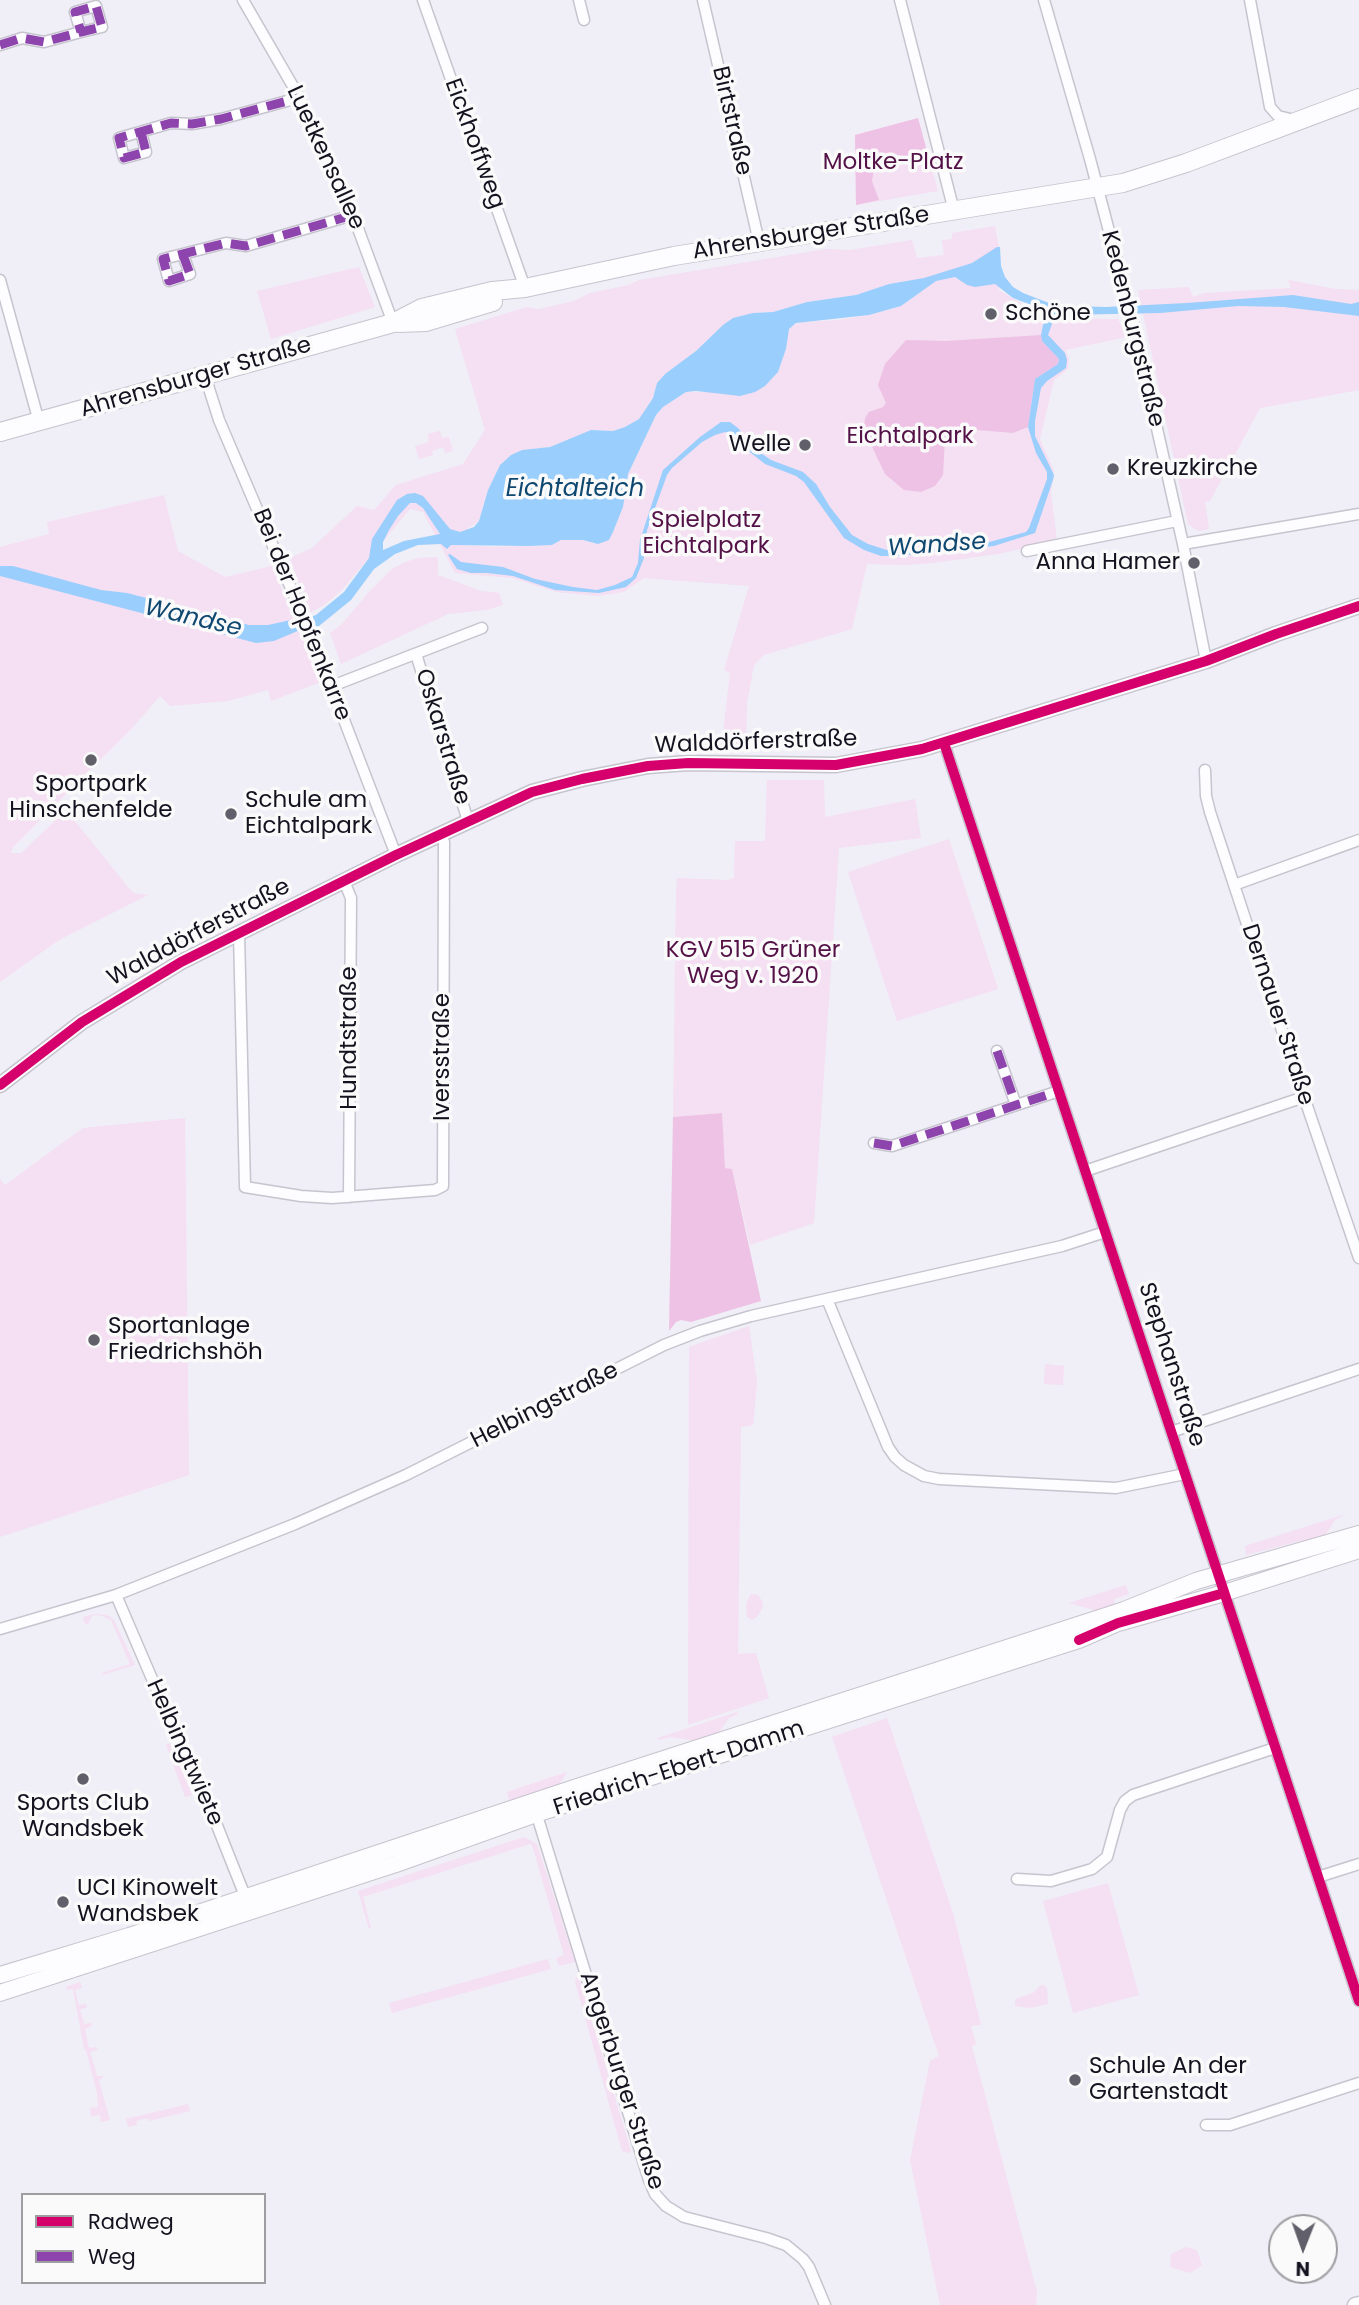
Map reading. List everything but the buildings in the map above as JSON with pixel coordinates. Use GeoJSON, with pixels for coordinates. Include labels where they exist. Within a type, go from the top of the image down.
{"type":"FeatureCollection","features":[{"type":"Feature","properties":{"kind":"main road","name":"Ahrensburger Straße"},"geometry":{"type":"LineString","coordinates":[[0,432],[393,323],[426,322],[498,301],[525,288],[662,258],[1098,189],[1163,172],[1359,98]]}},
{"type":"Feature","properties":{"kind":"main road","name":"Friedrich-Ebert-Damm"},"geometry":{"type":"LineString","coordinates":[[0,1975],[396,1864],[534,1808],[1124,1610],[1218,1574],[1359,1534]]}},
{"type":"Feature","properties":{"kind":"main road","name":"Friedrich-Ebert-Damm"},"geometry":{"type":"LineString","coordinates":[[534,1808],[1079,1640],[1118,1623],[1359,1550]]}},
{"type":"Feature","properties":{"kind":"main road","name":"Friedrich-Ebert-Damm"},"geometry":{"type":"LineString","coordinates":[[0,1993],[248,1904]]}},
{"type":"Feature","properties":{"kind":"street","name":"Luetkensallee"},"geometry":{"type":"LineString","coordinates":[[243,0],[298,95],[353,215],[393,323]]}},
{"type":"Feature","properties":{"kind":"street","name":"Eickhoffweg"},"geometry":{"type":"LineString","coordinates":[[423,0],[525,288]]}},
{"type":"Feature","properties":{"kind":"street"},"geometry":{"type":"LineString","coordinates":[[579,0],[584,20]]}},
{"type":"Feature","properties":{"kind":"street","name":"Birtstraße"},"geometry":{"type":"LineString","coordinates":[[703,0],[759,242]]}},
{"type":"Feature","properties":{"kind":"street"},"geometry":{"type":"LineString","coordinates":[[900,0],[954,211]]}},
{"type":"Feature","properties":{"kind":"street","name":"Kedenburgstraße"},"geometry":{"type":"LineString","coordinates":[[1044,0],[1128,299],[1183,544],[1206,661]]}},
{"type":"Feature","properties":{"kind":"street"},"geometry":{"type":"LineString","coordinates":[[1250,0],[1269,104],[1282,118],[1300,120]]}},
{"type":"Feature","properties":{"kind":"street"},"geometry":{"type":"LineString","coordinates":[[0,45],[22,38],[44,42],[81,33]]}},
{"type":"Feature","properties":{"kind":"street"},"geometry":{"type":"LineString","coordinates":[[141,132],[171,123],[192,124],[221,119],[287,101],[298,95]]}},
{"type":"Feature","properties":{"kind":"street"},"geometry":{"type":"LineString","coordinates":[[183,255],[226,243],[246,246],[353,215]]}},
{"type":"Feature","properties":{"kind":"street"},"geometry":{"type":"LineString","coordinates":[[0,279],[40,422]]}},
{"type":"Feature","properties":{"kind":"street","name":"Bei der Hopfenkarre"},"geometry":{"type":"LineString","coordinates":[[205,376],[219,420],[310,631],[396,855]]}},
{"type":"Feature","properties":{"kind":"street"},"geometry":{"type":"LineString","coordinates":[[1183,544],[1359,514]]}},
{"type":"Feature","properties":{"kind":"street"},"geometry":{"type":"LineString","coordinates":[[1027,551],[1177,521]]}},
{"type":"Feature","properties":{"kind":"street","name":"Walddörferstraße"},"geometry":{"type":"LineString","coordinates":[[0,1085],[82,1022],[181,962],[396,855],[532,793],[582,779],[648,766],[688,763],[836,765],[878,759],[944,743],[1206,661],[1359,606]]}},
{"type":"Feature","properties":{"kind":"street","name":"Oskarstraße"},"geometry":{"type":"LineString","coordinates":[[332,686],[482,628]]}},
{"type":"Feature","properties":{"kind":"street","name":"Oskarstraße"},"geometry":{"type":"LineString","coordinates":[[416,654],[468,821]]}},
{"type":"Feature","properties":{"kind":"street","name":"Stephanstraße"},"geometry":{"type":"LineString","coordinates":[[944,743],[1359,2001]]}},
{"type":"Feature","properties":{"kind":"street","name":"Dernauer Straße"},"geometry":{"type":"LineString","coordinates":[[1205,770],[1210,812],[1359,1258]]}},
{"type":"Feature","properties":{"kind":"street","name":"Iversstraße"},"geometry":{"type":"LineString","coordinates":[[349,1197],[443,1186],[444,842],[440,834]]}},
{"type":"Feature","properties":{"kind":"street"},"geometry":{"type":"LineString","coordinates":[[1234,885],[1359,840]]}},
{"type":"Feature","properties":{"kind":"street","name":"Hundtstraße"},"geometry":{"type":"LineString","coordinates":[[344,881],[351,898],[349,1197]]}},
{"type":"Feature","properties":{"kind":"street"},"geometry":{"type":"LineString","coordinates":[[239,933],[245,1187],[300,1196],[349,1197]]}},
{"type":"Feature","properties":{"kind":"street"},"geometry":{"type":"LineString","coordinates":[[998,1051],[1016,1105]]}},
{"type":"Feature","properties":{"kind":"street"},"geometry":{"type":"LineString","coordinates":[[874,1143],[892,1146],[1059,1091]]}},
{"type":"Feature","properties":{"kind":"street"},"geometry":{"type":"LineString","coordinates":[[1085,1171],[1304,1097]]}},
{"type":"Feature","properties":{"kind":"street","name":"Helbingstraße"},"geometry":{"type":"LineString","coordinates":[[0,1629],[116,1595],[264,1536],[406,1475],[682,1337],[751,1316],[1062,1247],[1105,1232]]}},
{"type":"Feature","properties":{"kind":"street"},"geometry":{"type":"LineString","coordinates":[[827,1299],[888,1447],[904,1465],[924,1476],[1116,1488],[1185,1474]]}},
{"type":"Feature","properties":{"kind":"street"},"geometry":{"type":"LineString","coordinates":[[1171,1432],[1359,1369]]}},
{"type":"Feature","properties":{"kind":"street","name":"Helbingtwiete"},"geometry":{"type":"LineString","coordinates":[[116,1595],[206,1798],[248,1904]]}},
{"type":"Feature","properties":{"kind":"street"},"geometry":{"type":"LineString","coordinates":[[1017,1878],[1051,1881],[1092,1869],[1107,1857],[1120,1810],[1125,1801],[1133,1795],[1275,1748]]}},
{"type":"Feature","properties":{"kind":"street","name":"Angerburger Straße"},"geometry":{"type":"LineString","coordinates":[[534,1808],[655,2194],[666,2206],[684,2217],[786,2245],[809,2267],[825,2305]]}},
{"type":"Feature","properties":{"kind":"street"},"geometry":{"type":"LineString","coordinates":[[1318,1877],[1359,1864]]}},
{"type":"Feature","properties":{"kind":"street"},"geometry":{"type":"LineString","coordinates":[[1206,2125],[1230,2125],[1359,2083]]}},
{"type":"Feature","properties":{"kind":"green space","name":"Moltke-Platz"},"geometry":{"type":"Polygon","coordinates":[[[918,118],[938,191],[856,205],[855,135],[918,118]]]}},
{"type":"Feature","properties":{"kind":"green space"},"geometry":{"type":"Polygon","coordinates":[[[918,118],[928,155],[917,161],[895,154],[880,160],[874,168],[872,181],[879,200],[856,205],[855,135],[918,118]]]}},
{"type":"Feature","properties":{"kind":"green space","name":"Eichtalpark"},"geometry":{"type":"Polygon","coordinates":[[[995,226],[999,247],[999,290],[1030,309],[1074,319],[1118,319],[1127,337],[1065,350],[1069,359],[1068,369],[1054,380],[1040,439],[1054,471],[1051,492],[1057,541],[998,554],[933,563],[867,564],[852,629],[764,655],[754,665],[747,703],[746,750],[721,750],[730,673],[724,670],[749,586],[644,578],[624,592],[597,596],[556,592],[513,578],[455,573],[423,512],[410,509],[341,591],[309,613],[290,558],[312,548],[357,506],[374,510],[396,485],[463,464],[485,430],[455,329],[527,307],[539,309],[574,301],[590,293],[629,285],[639,280],[826,249],[850,250],[912,240],[917,258],[944,255],[942,240],[952,239],[952,233],[995,226]],[[912,280],[889,284],[856,295],[807,302],[773,312],[753,313],[723,325],[696,351],[665,374],[657,383],[653,398],[639,419],[613,431],[591,430],[550,447],[522,450],[511,455],[500,465],[488,490],[479,521],[466,530],[462,545],[552,545],[561,540],[583,540],[598,544],[613,532],[623,507],[628,474],[656,415],[663,407],[686,392],[765,386],[778,372],[791,326],[802,322],[869,315],[901,306],[927,287],[912,280]]]}},
{"type":"Feature","properties":{"kind":"green space"},"geometry":{"type":"Polygon","coordinates":[[[359,267],[375,307],[271,339],[257,291],[359,267]]]}},
{"type":"Feature","properties":{"kind":"green space"},"geometry":{"type":"Polygon","coordinates":[[[1288,280],[1336,289],[1359,290],[1359,390],[1260,408],[1210,501],[1205,502],[1209,529],[1198,531],[1188,524],[1138,290],[1189,287],[1193,297],[1205,293],[1291,288],[1288,280]]]}},
{"type":"Feature","properties":{"kind":"green space"},"geometry":{"type":"Polygon","coordinates":[[[1041,335],[1042,341],[1059,359],[1058,364],[1035,379],[1028,427],[1013,433],[978,430],[945,438],[943,475],[935,486],[921,492],[904,490],[885,474],[866,434],[865,418],[869,412],[883,407],[886,403],[878,385],[885,364],[906,340],[946,341],[1041,335]]]}},
{"type":"Feature","properties":{"kind":"green space"},"geometry":{"type":"Polygon","coordinates":[[[440,431],[442,438],[449,437],[453,451],[445,453],[443,447],[432,451],[433,455],[419,459],[415,446],[429,442],[428,434],[440,431]]]}},
{"type":"Feature","properties":{"kind":"green space"},"geometry":{"type":"Polygon","coordinates":[[[164,495],[178,551],[225,577],[272,566],[321,682],[271,701],[268,690],[228,701],[170,706],[160,696],[133,727],[13,847],[11,853],[21,853],[57,819],[74,820],[128,887],[134,893],[148,895],[59,940],[0,982],[0,547],[49,534],[47,522],[164,495]]]}},
{"type":"Feature","properties":{"kind":"green space"},"geometry":{"type":"Polygon","coordinates":[[[438,557],[438,575],[481,591],[499,593],[503,605],[486,610],[448,614],[341,664],[330,633],[342,624],[392,569],[419,558],[438,557]]]}},
{"type":"Feature","properties":{"kind":"green space","name":"KGV 515 Grüner Weg v. 1920"},"geometry":{"type":"Polygon","coordinates":[[[767,780],[824,780],[825,817],[915,799],[921,838],[839,848],[814,1223],[750,1245],[732,1169],[725,1168],[721,1113],[673,1117],[676,893],[677,878],[734,878],[735,841],[765,841],[767,780]]]}},
{"type":"Feature","properties":{"kind":"green space"},"geometry":{"type":"Polygon","coordinates":[[[949,839],[998,989],[897,1021],[848,872],[949,839]]]}},
{"type":"Feature","properties":{"kind":"green space"},"geometry":{"type":"Polygon","coordinates":[[[722,1113],[725,1168],[732,1169],[761,1301],[691,1322],[681,1320],[669,1331],[673,1117],[722,1113]]]}},
{"type":"Feature","properties":{"kind":"green space","name":"Sportanlage Friedrichshöh"},"geometry":{"type":"Polygon","coordinates":[[[185,1118],[189,1475],[0,1537],[0,1179],[5,1185],[83,1128],[185,1118]]]}},
{"type":"Feature","properties":{"kind":"green space"},"geometry":{"type":"Polygon","coordinates":[[[749,1326],[757,1382],[753,1425],[741,1427],[738,1654],[756,1653],[769,1698],[688,1725],[689,1347],[749,1326]]]}},
{"type":"Feature","properties":{"kind":"green space"},"geometry":{"type":"Polygon","coordinates":[[[1045,1364],[1064,1366],[1063,1385],[1044,1384],[1045,1364]]]}},
{"type":"Feature","properties":{"kind":"green space"},"geometry":{"type":"Polygon","coordinates":[[[1346,1514],[1335,1520],[1324,1537],[1246,1555],[1245,1546],[1346,1514]]]}},
{"type":"Feature","properties":{"kind":"green space"},"geometry":{"type":"Polygon","coordinates":[[[1126,1585],[1129,1594],[1114,1599],[1115,1604],[1101,1612],[1069,1603],[1126,1585]]]}},
{"type":"Feature","properties":{"kind":"green space"},"geometry":{"type":"Polygon","coordinates":[[[751,1594],[758,1595],[763,1607],[752,1620],[747,1617],[746,1606],[751,1594]]]}},
{"type":"Feature","properties":{"kind":"green space"},"geometry":{"type":"Polygon","coordinates":[[[94,1614],[107,1615],[114,1620],[135,1665],[102,1675],[130,1664],[111,1620],[96,1615],[85,1624],[83,1617],[94,1614]]]}},
{"type":"Feature","properties":{"kind":"green space"},"geometry":{"type":"Polygon","coordinates":[[[737,1712],[717,1735],[698,1741],[658,1738],[737,1712]]]}},
{"type":"Feature","properties":{"kind":"green space"},"geometry":{"type":"Polygon","coordinates":[[[887,1718],[953,1913],[981,2025],[971,2026],[976,2044],[972,2046],[1037,2292],[1036,2305],[940,2305],[910,2160],[930,2061],[939,2056],[832,1737],[887,1718]]]}},
{"type":"Feature","properties":{"kind":"green space"},"geometry":{"type":"Polygon","coordinates":[[[170,1743],[192,1795],[185,1797],[166,1745],[170,1743]]]}},
{"type":"Feature","properties":{"kind":"green space"},"geometry":{"type":"Polygon","coordinates":[[[567,1772],[559,1785],[531,1796],[509,1800],[507,1792],[567,1772]]]}},
{"type":"Feature","properties":{"kind":"green space"},"geometry":{"type":"Polygon","coordinates":[[[524,1837],[537,1844],[575,1962],[559,1966],[556,1958],[564,1955],[530,1844],[363,1897],[371,1928],[369,1929],[358,1891],[524,1837]]]}},
{"type":"Feature","properties":{"kind":"green space"},"geometry":{"type":"Polygon","coordinates":[[[1108,1883],[1139,1995],[1073,2013],[1043,1901],[1108,1883]]]}},
{"type":"Feature","properties":{"kind":"green space"},"geometry":{"type":"Polygon","coordinates":[[[548,1959],[551,1969],[392,2013],[389,2003],[548,1959]]]}},
{"type":"Feature","properties":{"kind":"green space"},"geometry":{"type":"Polygon","coordinates":[[[577,1977],[631,2151],[629,2153],[622,2151],[575,1981],[577,1977]]]}},
{"type":"Feature","properties":{"kind":"green space"},"geometry":{"type":"Polygon","coordinates":[[[80,1982],[82,1988],[75,1990],[79,2005],[86,2004],[87,2007],[80,2010],[84,2024],[91,2023],[92,2026],[85,2029],[89,2048],[97,2047],[97,2050],[90,2052],[97,2076],[104,2076],[99,2081],[110,2120],[101,2122],[100,2115],[91,2116],[90,2108],[98,2107],[97,2093],[84,2049],[73,1989],[67,1990],[66,1987],[80,1982]]]}},
{"type":"Feature","properties":{"kind":"green space"},"geometry":{"type":"Polygon","coordinates":[[[1041,1985],[1047,1988],[1048,2004],[1030,2008],[1015,2006],[1015,1999],[1033,1993],[1041,1985]]]}},
{"type":"Feature","properties":{"kind":"green space"},"geometry":{"type":"Polygon","coordinates":[[[188,2104],[190,2111],[149,2121],[148,2118],[136,2121],[137,2125],[128,2127],[126,2119],[188,2104]]]}},
{"type":"Feature","properties":{"kind":"green space"},"geometry":{"type":"Polygon","coordinates":[[[1186,2247],[1197,2250],[1202,2265],[1190,2273],[1170,2267],[1171,2254],[1186,2247]]]}},
{"type":"Feature","properties":{"kind":"water"},"geometry":{"type":"Polygon","coordinates":[[[1000,247],[1001,266],[1013,287],[1049,303],[1068,306],[1106,307],[1293,295],[1351,304],[1359,302],[1359,316],[1284,307],[1238,306],[1160,313],[1065,315],[1053,321],[1048,335],[1065,353],[1066,368],[1041,388],[1035,436],[1054,475],[1053,480],[1035,533],[994,546],[900,556],[881,556],[864,550],[844,538],[804,482],[765,464],[733,435],[725,432],[702,442],[667,475],[647,530],[644,558],[636,578],[626,587],[599,593],[555,590],[513,576],[471,573],[457,569],[448,555],[461,562],[503,567],[535,579],[597,590],[632,577],[638,563],[640,540],[663,470],[721,422],[730,422],[738,428],[758,451],[771,460],[803,472],[816,484],[852,535],[868,544],[890,551],[916,550],[982,544],[1026,532],[1047,479],[1047,472],[1036,453],[1028,427],[1035,379],[1058,364],[1059,359],[1042,341],[1043,325],[1050,312],[1013,298],[995,284],[975,287],[955,277],[936,281],[901,306],[869,315],[796,323],[789,329],[778,372],[755,392],[740,396],[686,392],[663,407],[656,415],[628,474],[623,507],[613,532],[609,540],[598,544],[583,540],[561,540],[552,545],[451,545],[447,549],[441,544],[418,545],[395,554],[374,569],[351,600],[319,626],[300,630],[274,641],[256,643],[0,576],[0,566],[13,566],[249,625],[268,625],[291,620],[294,622],[316,615],[344,592],[369,558],[372,539],[397,500],[415,493],[423,496],[450,529],[460,532],[474,527],[479,521],[488,490],[500,465],[511,455],[522,450],[550,447],[591,430],[613,431],[639,419],[653,398],[657,383],[665,374],[733,318],[773,312],[807,302],[856,295],[972,263],[1000,247]],[[410,503],[398,516],[383,542],[383,550],[404,541],[440,534],[423,508],[416,503],[410,503]]]}},
{"type":"Feature","properties":{"kind":"marked path"},"geometry":{"type":"LineString","coordinates":[[0,45],[22,38],[44,42],[102,27],[96,6],[75,12],[81,32]]}},
{"type":"Feature","properties":{"kind":"marked path"},"geometry":{"type":"LineString","coordinates":[[141,132],[146,152],[124,158],[119,138],[171,123],[192,124],[221,119],[287,101],[298,95]]}},
{"type":"Feature","properties":{"kind":"marked path"},"geometry":{"type":"LineString","coordinates":[[183,255],[190,274],[169,281],[163,259],[226,243],[246,246],[353,215]]}},
{"type":"Feature","properties":{"kind":"marked path"},"geometry":{"type":"LineString","coordinates":[[997,1051],[1016,1105]]}},
{"type":"Feature","properties":{"kind":"marked path"},"geometry":{"type":"LineString","coordinates":[[874,1143],[892,1146],[1059,1091]]}},
{"type":"Feature","properties":{"kind":"cycle path"},"geometry":{"type":"LineString","coordinates":[[0,1085],[82,1022],[181,962],[396,855],[532,792],[648,766],[688,763],[836,765],[922,749],[1206,661],[1359,606]]}},
{"type":"Feature","properties":{"kind":"cycle path"},"geometry":{"type":"LineString","coordinates":[[944,743],[1359,2001]]}},
{"type":"Feature","properties":{"kind":"cycle path"},"geometry":{"type":"LineString","coordinates":[[1079,1640],[1118,1623],[1224,1593]]}},
{"type":"Feature","properties":{"kind":"place","name":"Schöne"},"geometry":{"type":"Point","coordinates":[991,314]}},
{"type":"Feature","properties":{"kind":"place","name":"Welle"},"geometry":{"type":"Point","coordinates":[805,445]}},
{"type":"Feature","properties":{"kind":"place","name":"Kreuzkirche"},"geometry":{"type":"Point","coordinates":[1113,469]}},
{"type":"Feature","properties":{"kind":"place","name":"Anna Hamer"},"geometry":{"type":"Point","coordinates":[1194,563]}},
{"type":"Feature","properties":{"kind":"place","name":"Sportpark Hinschenfelde"},"geometry":{"type":"Point","coordinates":[91,760]}},
{"type":"Feature","properties":{"kind":"place","name":"Schule am Eichtalpark"},"geometry":{"type":"Point","coordinates":[231,814]}},
{"type":"Feature","properties":{"kind":"place","name":"Sportanlage Friedrichshöh"},"geometry":{"type":"Point","coordinates":[94,1340]}},
{"type":"Feature","properties":{"kind":"place","name":"Sports Club Wandsbek"},"geometry":{"type":"Point","coordinates":[83,1779]}},
{"type":"Feature","properties":{"kind":"place","name":"UCI Kinowelt Wandsbek"},"geometry":{"type":"Point","coordinates":[63,1902]}},
{"type":"Feature","properties":{"kind":"place","name":"Schule An der Gartenstadt"},"geometry":{"type":"Point","coordinates":[1075,2080]}},
{"type":"Feature","properties":{"kind":"water label","name":"Eichtalteich"},"geometry":{"type":"Point","coordinates":[575,490]}},
{"type":"Feature","properties":{"kind":"water label","name":"Wandse"},"geometry":{"type":"Point","coordinates":[937,546]}},
{"type":"Feature","properties":{"kind":"water label","name":"Wandse"},"geometry":{"type":"Point","coordinates":[193,619]}},
{"type":"Feature","properties":{"kind":"park label","name":"Spielplatz Eichtalpark"},"geometry":{"type":"Point","coordinates":[706,534]}}]}
